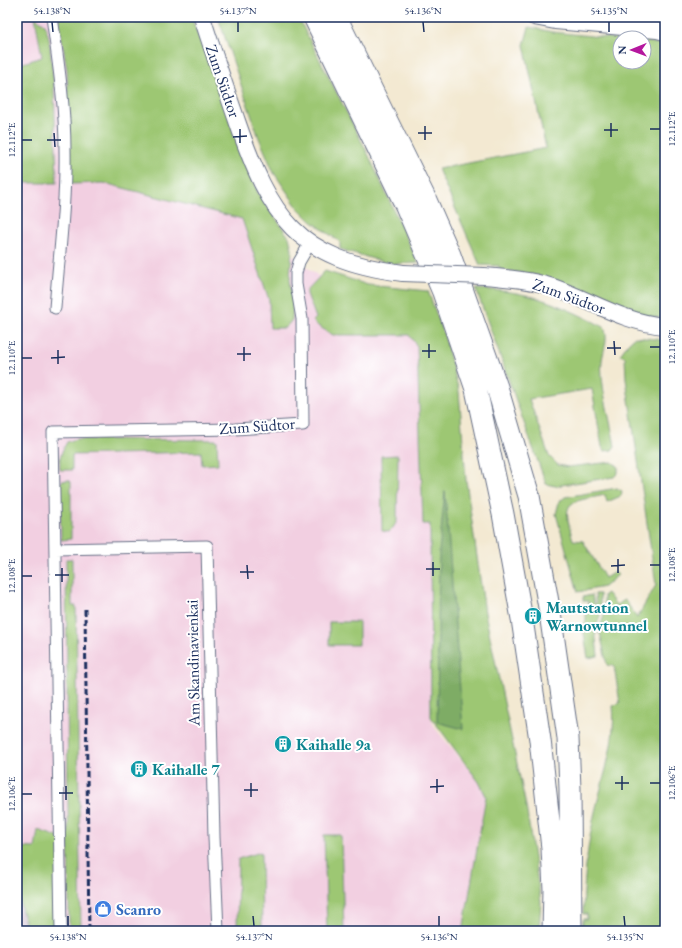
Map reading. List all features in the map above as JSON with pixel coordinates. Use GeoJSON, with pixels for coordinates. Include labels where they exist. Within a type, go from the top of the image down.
{"type":"FeatureCollection","features":[{"type":"Feature","properties":{"kind":"highway"},"geometry":{"type":"LineString","coordinates":[[314,17],[409,213],[443,292],[476,389],[503,514],[522,619],[540,740],[552,848],[554,890],[553,931]]}},
{"type":"Feature","properties":{"kind":"highway"},"geometry":{"type":"LineString","coordinates":[[336,17],[425,198],[453,262],[497,387],[529,496],[550,613],[568,738],[570,782],[571,931]]}},
{"type":"Feature","properties":{"kind":"street","name":"Zum Südtor"},"geometry":{"type":"LineString","coordinates":[[202,17],[248,153],[260,182],[285,221],[310,243],[325,252],[354,265],[403,274],[484,276],[534,282],[554,287],[635,321],[665,326]]}},
{"type":"Feature","properties":{"kind":"street"},"geometry":{"type":"LineString","coordinates":[[534,17],[555,21],[665,32]]}},
{"type":"Feature","properties":{"kind":"street"},"geometry":{"type":"LineString","coordinates":[[52,20],[62,92],[65,150],[65,186],[55,308]]}},
{"type":"Feature","properties":{"kind":"street","name":"Zum Südtor"},"geometry":{"type":"LineString","coordinates":[[55,548],[53,432],[235,429],[303,425],[302,319],[296,284],[296,273],[299,262],[310,243]]}},
{"type":"Feature","properties":{"kind":"street","name":"Am Skandinavienkai"},"geometry":{"type":"LineString","coordinates":[[55,548],[207,546],[214,837],[218,931]]}},
{"type":"Feature","properties":{"kind":"street"},"geometry":{"type":"LineString","coordinates":[[55,548],[61,931]]}},
{"type":"Feature","properties":{"kind":"shaded area"},"geometry":{"type":"Polygon","coordinates":[[[17,17],[191,17],[257,198],[290,253],[327,282],[406,301],[420,345],[432,524],[431,719],[435,728],[480,783],[488,796],[468,931],[17,931],[17,17]]]}},
{"type":"Feature","properties":{"kind":"shaded area"},"geometry":{"type":"Polygon","coordinates":[[[17,891],[27,931],[17,931],[17,891]]]}},
{"type":"Feature","properties":{"kind":"green space"},"geometry":{"type":"Polygon","coordinates":[[[35,17],[45,24],[49,38],[54,84],[57,183],[17,183],[17,65],[42,57],[35,17]]]}},
{"type":"Feature","properties":{"kind":"green space"},"geometry":{"type":"Polygon","coordinates":[[[58,17],[191,17],[214,73],[258,193],[289,237],[292,249],[290,278],[293,307],[292,320],[285,328],[270,328],[269,300],[242,219],[104,183],[70,184],[67,70],[58,17]]]}},
{"type":"Feature","properties":{"kind":"green space"},"geometry":{"type":"Polygon","coordinates":[[[218,17],[298,17],[368,154],[418,263],[390,264],[340,249],[340,242],[311,221],[298,208],[274,173],[259,138],[218,17]]]}},
{"type":"Feature","properties":{"kind":"green space"},"geometry":{"type":"Polygon","coordinates":[[[529,27],[552,32],[612,38],[612,70],[652,70],[652,43],[665,45],[665,318],[652,317],[627,310],[550,278],[500,270],[499,266],[480,265],[438,169],[546,148],[524,45],[529,27]]]}},
{"type":"Feature","properties":{"kind":"green space"},"geometry":{"type":"Polygon","coordinates":[[[325,271],[368,285],[428,291],[444,335],[459,391],[466,480],[485,613],[526,806],[541,902],[539,931],[463,931],[486,796],[479,782],[431,717],[430,524],[423,524],[417,346],[409,335],[333,335],[318,326],[313,321],[316,318],[307,294],[307,290],[325,271]]]}},
{"type":"Feature","properties":{"kind":"green space"},"geometry":{"type":"Polygon","coordinates":[[[476,289],[512,292],[543,300],[571,311],[604,327],[606,339],[602,360],[602,379],[615,446],[612,450],[605,451],[602,447],[592,389],[529,399],[549,456],[558,465],[568,467],[612,462],[618,466],[618,473],[614,477],[555,486],[546,484],[476,289]]]}},
{"type":"Feature","properties":{"kind":"green space"},"geometry":{"type":"Polygon","coordinates":[[[635,337],[665,340],[665,931],[582,931],[583,919],[587,919],[587,914],[583,914],[590,837],[610,751],[614,721],[613,706],[620,703],[614,666],[607,665],[600,633],[598,633],[604,616],[604,595],[607,593],[616,605],[625,600],[637,618],[656,585],[626,379],[625,357],[620,355],[629,342],[635,337]]]}},
{"type":"Feature","properties":{"kind":"green space"},"geometry":{"type":"Polygon","coordinates":[[[76,439],[217,440],[218,464],[202,465],[201,452],[72,455],[72,470],[60,470],[60,459],[67,442],[76,439]]]}},
{"type":"Feature","properties":{"kind":"green space"},"geometry":{"type":"Polygon","coordinates":[[[398,455],[397,521],[393,528],[388,532],[382,531],[381,456],[398,455]]]}},
{"type":"Feature","properties":{"kind":"green space"},"geometry":{"type":"Polygon","coordinates":[[[69,480],[71,482],[71,539],[61,540],[60,483],[62,481],[69,480]]]}},
{"type":"Feature","properties":{"kind":"green space"},"geometry":{"type":"Polygon","coordinates":[[[617,488],[622,491],[621,496],[607,502],[605,495],[582,500],[570,505],[568,510],[569,527],[573,540],[583,541],[605,578],[615,572],[618,575],[604,587],[578,592],[556,514],[559,502],[565,497],[617,488]]]}},
{"type":"Feature","properties":{"kind":"green space"},"geometry":{"type":"Polygon","coordinates":[[[445,491],[463,729],[437,722],[439,552],[445,491]]]}},
{"type":"Feature","properties":{"kind":"green space"},"geometry":{"type":"Polygon","coordinates":[[[66,559],[72,559],[72,606],[76,606],[81,931],[69,931],[66,559]]]}},
{"type":"Feature","properties":{"kind":"green space"},"geometry":{"type":"Polygon","coordinates":[[[595,594],[600,594],[600,616],[595,630],[598,656],[588,658],[583,628],[586,620],[586,613],[590,611],[588,601],[583,601],[583,597],[592,595],[594,604],[596,604],[595,594]]]}},
{"type":"Feature","properties":{"kind":"green space"},"geometry":{"type":"Polygon","coordinates":[[[329,622],[359,622],[359,645],[329,645],[329,622]]]}},
{"type":"Feature","properties":{"kind":"green space"},"geometry":{"type":"Polygon","coordinates":[[[38,830],[61,838],[61,931],[27,931],[17,891],[17,847],[35,848],[38,830]]]}},
{"type":"Feature","properties":{"kind":"green space"},"geometry":{"type":"Polygon","coordinates":[[[324,835],[341,835],[344,931],[327,931],[324,835]]]}},
{"type":"Feature","properties":{"kind":"green space"},"geometry":{"type":"Polygon","coordinates":[[[261,852],[262,931],[237,931],[238,859],[261,852]]]}},
{"type":"Feature","properties":{"kind":"railway"},"geometry":{"type":"LineString","coordinates":[[85,609],[89,931]]}},
{"type":"Feature","properties":{"kind":"place","name":"Mautstation Warnowtunnel"},"geometry":{"type":"Point","coordinates":[533,616]}},
{"type":"Feature","properties":{"kind":"place","name":"Kaihalle 9a"},"geometry":{"type":"Point","coordinates":[283,744]}},
{"type":"Feature","properties":{"kind":"place","name":"Kaihalle 7"},"geometry":{"type":"Point","coordinates":[139,769]}},
{"type":"Feature","properties":{"kind":"place","name":"Scanro"},"geometry":{"type":"Point","coordinates":[103,909]}}]}
